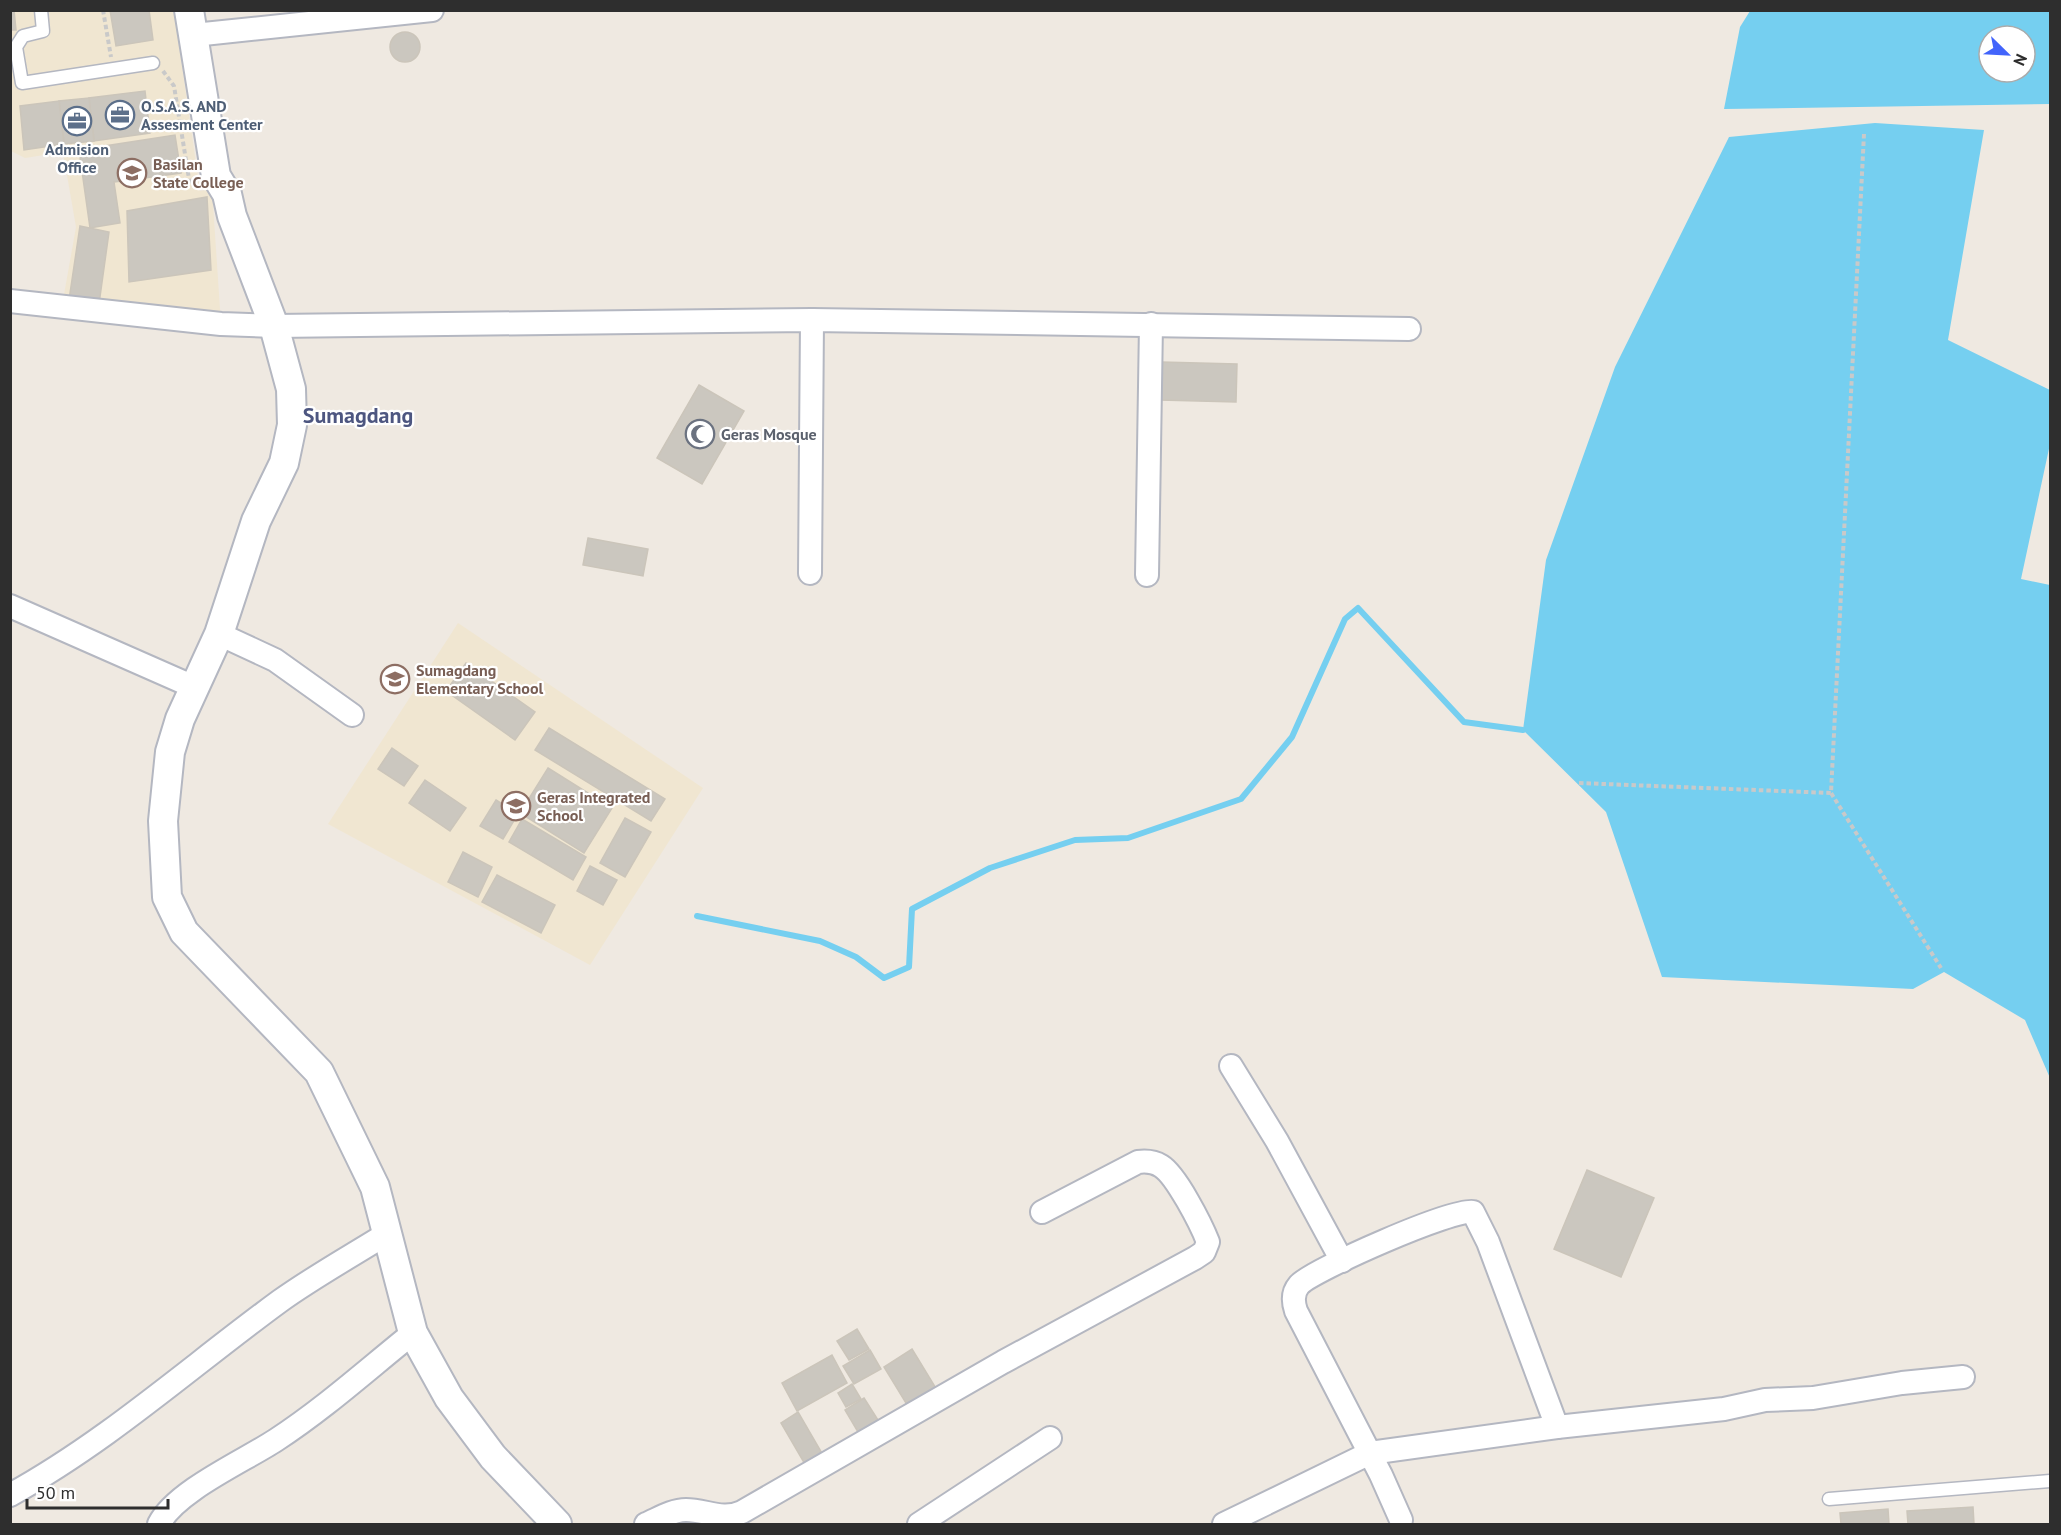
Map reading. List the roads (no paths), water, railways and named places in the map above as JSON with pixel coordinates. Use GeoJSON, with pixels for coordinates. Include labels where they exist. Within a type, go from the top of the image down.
{"type":"FeatureCollection","features":[{"type":"Feature","properties":{"kind":"street"},"geometry":{"type":"LineString","coordinates":[[432,10],[192,23],[216,176],[227,194],[232,216],[274,326],[291,389],[292,425],[284,463],[256,521],[219,634],[180,719],[170,752],[163,821],[167,897],[184,932],[319,1072],[375,1187],[413,1333],[449,1398],[493,1457],[557,1524]]}},
{"type":"Feature","properties":{"kind":"street"},"geometry":{"type":"LineString","coordinates":[[10,302],[221,324],[274,326],[812,320],[1409,329]]}},
{"type":"Feature","properties":{"kind":"street"},"geometry":{"type":"LineString","coordinates":[[810,573],[812,320]]}},
{"type":"Feature","properties":{"kind":"street"},"geometry":{"type":"LineString","coordinates":[[1147,575],[1151,324]]}},
{"type":"Feature","properties":{"kind":"street"},"geometry":{"type":"LineString","coordinates":[[10,606],[194,687]]}},
{"type":"Feature","properties":{"kind":"street"},"geometry":{"type":"LineString","coordinates":[[219,634],[275,660],[352,716]]}},
{"type":"Feature","properties":{"kind":"street"},"geometry":{"type":"LineString","coordinates":[[1231,1066],[1277,1141],[1342,1261]]}},
{"type":"Feature","properties":{"kind":"street"},"geometry":{"type":"LineString","coordinates":[[646,1524],[672,1512],[685,1510],[726,1517],[742,1512],[1003,1362],[1195,1258],[1204,1252],[1208,1242],[1171,1176],[1160,1165],[1149,1161],[1138,1162],[1042,1212]]}},
{"type":"Feature","properties":{"kind":"street"},"geometry":{"type":"LineString","coordinates":[[1401,1520],[1371,1453],[1294,1304],[1294,1296],[1300,1283],[1342,1261],[1444,1216],[1465,1210],[1473,1212],[1488,1242],[1557,1427]]}},
{"type":"Feature","properties":{"kind":"street"},"geometry":{"type":"LineString","coordinates":[[10,1495],[58,1469],[103,1438],[179,1377],[283,1299],[388,1233]]}},
{"type":"Feature","properties":{"kind":"street"},"geometry":{"type":"LineString","coordinates":[[159,1524],[177,1502],[276,1440],[323,1406],[413,1333]]}},
{"type":"Feature","properties":{"kind":"street"},"geometry":{"type":"LineString","coordinates":[[1224,1524],[1371,1453],[1557,1427],[1724,1409],[1765,1400],[1813,1398],[1902,1383],[1963,1377]]}},
{"type":"Feature","properties":{"kind":"street"},"geometry":{"type":"LineString","coordinates":[[919,1524],[1050,1438]]}},
{"type":"Feature","properties":{"kind":"lane"},"geometry":{"type":"LineString","coordinates":[[41,10],[44,31],[23,36],[16,47],[21,83],[153,63]]}},
{"type":"Feature","properties":{"kind":"lane"},"geometry":{"type":"LineString","coordinates":[[1829,1499],[2050,1481]]}},
{"type":"Feature","properties":{"kind":"water"},"geometry":{"type":"Polygon","coordinates":[[[1750,11],[2050,11],[2050,104],[1724,109],[1740,27],[1750,11]]]}},
{"type":"Feature","properties":{"kind":"water"},"geometry":{"type":"Polygon","coordinates":[[[1875,123],[1984,130],[1948,340],[2050,390],[2050,444],[2021,579],[2050,585],[2050,1078],[2025,1020],[1944,972],[1913,989],[1662,977],[1606,812],[1523,730],[1546,560],[1615,367],[1729,137],[1875,123]]]}},
{"type":"Feature","properties":{"kind":"waterway"},"geometry":{"type":"LineString","coordinates":[[697,916],[820,941],[856,957],[884,978],[909,967],[912,909],[990,868],[1075,840],[1128,838],[1241,799],[1292,737],[1345,619],[1358,608],[1464,722],[1523,730]]}},
{"type":"Feature","properties":{"kind":"place","name":"O.S.A.S. AND Assesment Center"},"geometry":{"type":"Point","coordinates":[120,115]}},
{"type":"Feature","properties":{"kind":"place","name":"Admision Office"},"geometry":{"type":"Point","coordinates":[77,121]}},
{"type":"Feature","properties":{"kind":"place","name":"Basilan State College"},"geometry":{"type":"Point","coordinates":[132,173]}},
{"type":"Feature","properties":{"kind":"place","name":"Geras Mosque"},"geometry":{"type":"Point","coordinates":[700,434]}},
{"type":"Feature","properties":{"kind":"place","name":"Sumagdang Elementary School"},"geometry":{"type":"Point","coordinates":[395,679]}},
{"type":"Feature","properties":{"kind":"place","name":"Geras Integrated School"},"geometry":{"type":"Point","coordinates":[516,806]}},
{"type":"Feature","properties":{"kind":"district","name":"Sumagdang"},"geometry":{"type":"Point","coordinates":[358,415]}}]}
